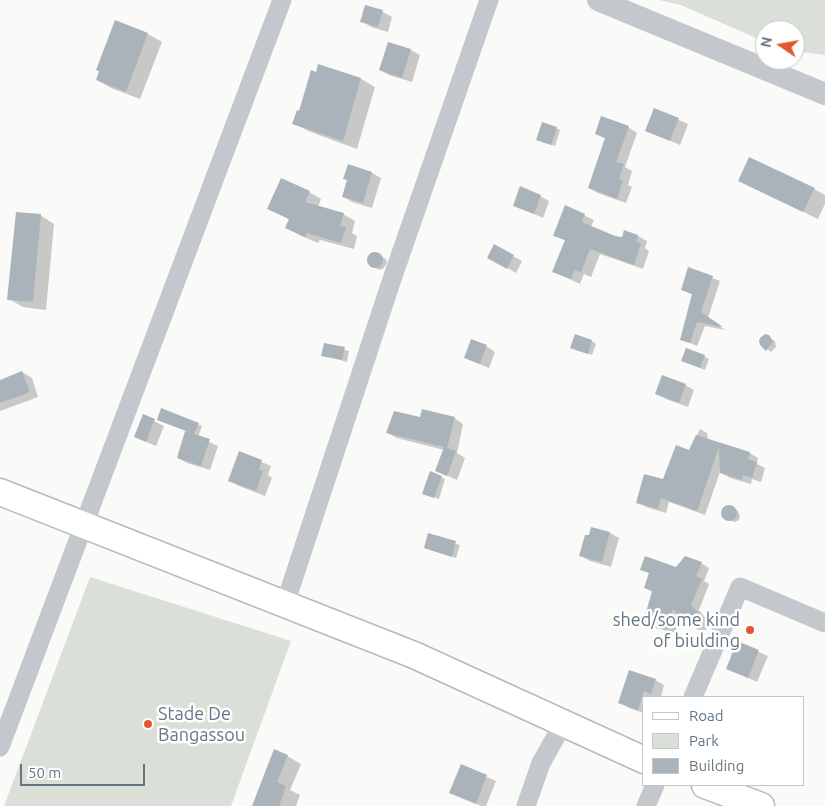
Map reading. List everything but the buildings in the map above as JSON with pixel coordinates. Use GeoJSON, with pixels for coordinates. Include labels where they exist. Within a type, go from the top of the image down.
{"type":"FeatureCollection","features":[{"type":"Feature","properties":{"kind":"main road"},"geometry":{"type":"LineString","coordinates":[[0,492],[414,655],[642,759]]}},
{"type":"Feature","properties":{"kind":"main road"},"geometry":{"type":"LineString","coordinates":[[708,786],[761,806]]}},
{"type":"Feature","properties":{"kind":"street"},"geometry":{"type":"LineString","coordinates":[[0,747],[282,0]]}},
{"type":"Feature","properties":{"kind":"street"},"geometry":{"type":"LineString","coordinates":[[284,604],[392,279],[489,0]]}},
{"type":"Feature","properties":{"kind":"street"},"geometry":{"type":"LineString","coordinates":[[598,0],[825,94]]}},
{"type":"Feature","properties":{"kind":"street"},"geometry":{"type":"LineString","coordinates":[[693,696],[740,587],[825,623]]}},
{"type":"Feature","properties":{"kind":"street"},"geometry":{"type":"LineString","coordinates":[[526,806],[541,763],[563,724]]}},
{"type":"Feature","properties":{"kind":"street"},"geometry":{"type":"LineString","coordinates":[[646,806],[656,786]]}},
{"type":"Feature","properties":{"kind":"green space"},"geometry":{"type":"Polygon","coordinates":[[[659,0],[825,0],[825,55],[805,52],[805,20],[755,20],[755,38],[681,5],[659,0]]]}},
{"type":"Feature","properties":{"kind":"green space","name":"Stade De Bangassou"},"geometry":{"type":"Polygon","coordinates":[[[90,577],[291,641],[231,806],[4,806],[90,577]]]}},
{"type":"Feature","properties":{"kind":"place","name":"shed/some kind of biulding"},"geometry":{"type":"Point","coordinates":[750,630]}},
{"type":"Feature","properties":{"kind":"place","name":"Stade De Bangassou"},"geometry":{"type":"Point","coordinates":[148,724]}}]}
